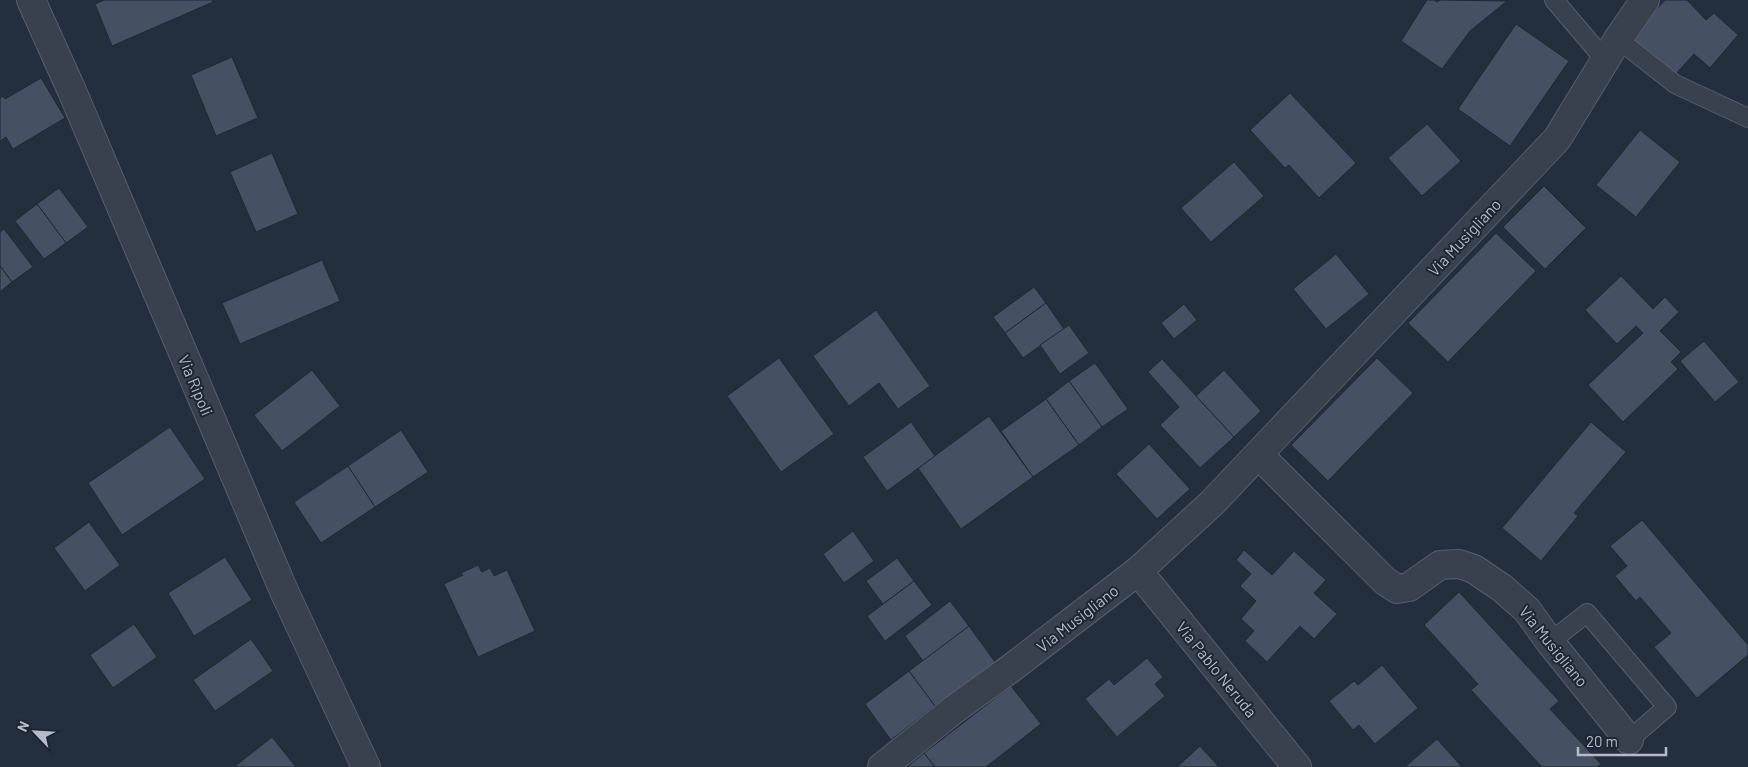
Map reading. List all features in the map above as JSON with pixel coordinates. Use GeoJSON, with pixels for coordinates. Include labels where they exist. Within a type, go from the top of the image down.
{"type":"FeatureCollection","features":[{"type":"Feature","properties":{"kind":"street","name":"Via Ripoli"},"geometry":{"type":"LineString","coordinates":[[31,0],[72,91],[284,591],[366,767]]}},
{"type":"Feature","properties":{"kind":"street","name":"Via Musigliano"},"geometry":{"type":"LineString","coordinates":[[882,767],[956,708],[1138,571],[1212,503],[1557,139],[1611,49],[1645,0]]}},
{"type":"Feature","properties":{"kind":"street","name":"Via Musigliano"},"geometry":{"type":"LineString","coordinates":[[1259,455],[1385,581],[1397,589],[1408,587],[1440,565],[1459,564],[1474,568],[1502,588],[1526,610],[1629,740]]}},
{"type":"Feature","properties":{"kind":"street","name":"Via Pablo Neruda"},"geometry":{"type":"LineString","coordinates":[[1138,571],[1297,767]]}},
{"type":"Feature","properties":{"kind":"lane"},"geometry":{"type":"LineString","coordinates":[[1554,0],[1611,49],[1675,84],[1748,118]]}},
{"type":"Feature","properties":{"kind":"lane"},"geometry":{"type":"LineString","coordinates":[[1550,642],[1587,613],[1667,707],[1629,740]]}},
{"type":"Feature","properties":{"kind":"building"},"geometry":{"type":"Polygon","coordinates":[[[104,0],[212,0],[213,2],[112,46],[95,4],[104,0]]]}},
{"type":"Feature","properties":{"kind":"building"},"geometry":{"type":"Polygon","coordinates":[[[1427,0],[1437,2],[1440,0],[1507,1],[1470,31],[1442,69],[1401,41],[1427,0]]]}},
{"type":"Feature","properties":{"kind":"building"},"geometry":{"type":"Polygon","coordinates":[[[1665,0],[1687,0],[1706,20],[1714,13],[1738,35],[1710,68],[1694,54],[1674,76],[1634,40],[1665,0]]]}},
{"type":"Feature","properties":{"kind":"building"},"geometry":{"type":"Polygon","coordinates":[[[1516,24],[1569,61],[1510,146],[1458,109],[1516,24]]]}},
{"type":"Feature","properties":{"kind":"building"},"geometry":{"type":"Polygon","coordinates":[[[232,57],[258,118],[216,136],[191,75],[232,57]]]}},
{"type":"Feature","properties":{"kind":"building"},"geometry":{"type":"Polygon","coordinates":[[[41,78],[65,118],[13,149],[6,137],[0,141],[0,98],[3,96],[5,99],[41,78]]]}},
{"type":"Feature","properties":{"kind":"building"},"geometry":{"type":"Polygon","coordinates":[[[1290,93],[1356,163],[1319,198],[1289,165],[1285,168],[1250,130],[1290,93]]]}},
{"type":"Feature","properties":{"kind":"building"},"geometry":{"type":"Polygon","coordinates":[[[1427,124],[1461,161],[1422,196],[1388,158],[1427,124]]]}},
{"type":"Feature","properties":{"kind":"building"},"geometry":{"type":"Polygon","coordinates":[[[1640,130],[1680,162],[1636,217],[1596,185],[1640,130]]]}},
{"type":"Feature","properties":{"kind":"building"},"geometry":{"type":"Polygon","coordinates":[[[272,153],[298,214],[256,232],[230,172],[272,153]]]}},
{"type":"Feature","properties":{"kind":"building"},"geometry":{"type":"Polygon","coordinates":[[[1234,162],[1264,196],[1211,242],[1181,208],[1234,162]]]}},
{"type":"Feature","properties":{"kind":"building"},"geometry":{"type":"Polygon","coordinates":[[[1544,186],[1586,228],[1545,269],[1503,227],[1544,186]]]}},
{"type":"Feature","properties":{"kind":"building"},"geometry":{"type":"Polygon","coordinates":[[[59,188],[88,227],[66,243],[37,204],[59,188]]]}},
{"type":"Feature","properties":{"kind":"building"},"geometry":{"type":"Polygon","coordinates":[[[37,204],[66,243],[44,259],[15,221],[37,204]]]}},
{"type":"Feature","properties":{"kind":"building"},"geometry":{"type":"Polygon","coordinates":[[[4,229],[33,267],[12,282],[0,266],[0,232],[4,229]]]}},
{"type":"Feature","properties":{"kind":"building"},"geometry":{"type":"Polygon","coordinates":[[[1496,233],[1536,271],[1448,362],[1408,323],[1496,233]]]}},
{"type":"Feature","properties":{"kind":"building"},"geometry":{"type":"Polygon","coordinates":[[[1336,254],[1369,294],[1326,329],[1293,289],[1336,254]]]}},
{"type":"Feature","properties":{"kind":"building"},"geometry":{"type":"Polygon","coordinates":[[[322,260],[340,301],[240,344],[222,303],[322,260]]]}},
{"type":"Feature","properties":{"kind":"building"},"geometry":{"type":"Polygon","coordinates":[[[0,266],[12,282],[0,292],[0,266]]]}},
{"type":"Feature","properties":{"kind":"building"},"geometry":{"type":"Polygon","coordinates":[[[1621,276],[1653,309],[1665,297],[1679,312],[1660,331],[1681,352],[1671,362],[1678,369],[1623,422],[1588,385],[1643,333],[1636,326],[1617,344],[1585,310],[1621,276]]]}},
{"type":"Feature","properties":{"kind":"building"},"geometry":{"type":"Polygon","coordinates":[[[1034,287],[1046,303],[1005,333],[993,317],[1034,287]]]}},
{"type":"Feature","properties":{"kind":"building"},"geometry":{"type":"Polygon","coordinates":[[[1046,303],[1064,329],[1023,358],[1005,333],[1046,303]]]}},
{"type":"Feature","properties":{"kind":"building"},"geometry":{"type":"Polygon","coordinates":[[[1184,304],[1197,320],[1174,339],[1161,323],[1184,304]]]}},
{"type":"Feature","properties":{"kind":"building"},"geometry":{"type":"Polygon","coordinates":[[[876,310],[930,386],[898,409],[879,383],[849,406],[813,356],[876,310]]]}},
{"type":"Feature","properties":{"kind":"building"},"geometry":{"type":"Polygon","coordinates":[[[1069,325],[1089,353],[1060,374],[1040,345],[1069,325]]]}},
{"type":"Feature","properties":{"kind":"building"},"geometry":{"type":"Polygon","coordinates":[[[1704,341],[1739,382],[1715,402],[1680,361],[1704,341]]]}},
{"type":"Feature","properties":{"kind":"building"},"geometry":{"type":"Polygon","coordinates":[[[779,358],[834,434],[781,472],[727,396],[779,358]]]}},
{"type":"Feature","properties":{"kind":"building"},"geometry":{"type":"Polygon","coordinates":[[[1377,358],[1413,393],[1328,481],[1291,445],[1377,358]]]}},
{"type":"Feature","properties":{"kind":"building"},"geometry":{"type":"Polygon","coordinates":[[[1162,359],[1234,437],[1200,468],[1160,425],[1179,407],[1148,372],[1162,359]]]}},
{"type":"Feature","properties":{"kind":"building"},"geometry":{"type":"Polygon","coordinates":[[[1095,363],[1128,409],[1102,427],[1069,381],[1095,363]]]}},
{"type":"Feature","properties":{"kind":"building"},"geometry":{"type":"Polygon","coordinates":[[[312,370],[340,406],[282,451],[254,415],[312,370]]]}},
{"type":"Feature","properties":{"kind":"building"},"geometry":{"type":"Polygon","coordinates":[[[1224,370],[1261,411],[1234,437],[1196,396],[1224,370]]]}},
{"type":"Feature","properties":{"kind":"building"},"geometry":{"type":"Polygon","coordinates":[[[1069,381],[1102,427],[1079,445],[1046,399],[1069,381]]]}},
{"type":"Feature","properties":{"kind":"building"},"geometry":{"type":"Polygon","coordinates":[[[1046,399],[1079,445],[1033,477],[1001,431],[1046,399]]]}},
{"type":"Feature","properties":{"kind":"building"},"geometry":{"type":"Polygon","coordinates":[[[989,416],[1033,477],[961,529],[918,468],[989,416]]]}},
{"type":"Feature","properties":{"kind":"building"},"geometry":{"type":"Polygon","coordinates":[[[911,422],[935,456],[887,491],[863,457],[911,422]]]}},
{"type":"Feature","properties":{"kind":"building"},"geometry":{"type":"Polygon","coordinates":[[[1591,422],[1626,452],[1574,513],[1578,516],[1541,561],[1502,528],[1591,422]]]}},
{"type":"Feature","properties":{"kind":"building"},"geometry":{"type":"Polygon","coordinates":[[[170,427],[205,479],[122,535],[88,483],[170,427]]]}},
{"type":"Feature","properties":{"kind":"building"},"geometry":{"type":"Polygon","coordinates":[[[401,430],[428,472],[375,507],[348,466],[401,430]]]}},
{"type":"Feature","properties":{"kind":"building"},"geometry":{"type":"Polygon","coordinates":[[[1149,444],[1190,489],[1157,519],[1116,474],[1149,444]]]}},
{"type":"Feature","properties":{"kind":"building"},"geometry":{"type":"Polygon","coordinates":[[[348,466],[375,507],[321,543],[294,502],[348,466]]]}},
{"type":"Feature","properties":{"kind":"building"},"geometry":{"type":"Polygon","coordinates":[[[1642,520],[1748,645],[1748,655],[1697,698],[1654,647],[1671,633],[1640,597],[1636,601],[1615,576],[1627,566],[1610,546],[1642,520]]]}},
{"type":"Feature","properties":{"kind":"building"},"geometry":{"type":"Polygon","coordinates":[[[89,522],[120,565],[85,591],[54,548],[89,522]]]}},
{"type":"Feature","properties":{"kind":"building"},"geometry":{"type":"Polygon","coordinates":[[[853,531],[874,561],[844,583],[823,554],[853,531]]]}},
{"type":"Feature","properties":{"kind":"building"},"geometry":{"type":"Polygon","coordinates":[[[1244,550],[1272,575],[1294,551],[1326,580],[1314,593],[1337,614],[1314,639],[1300,626],[1267,662],[1245,641],[1254,631],[1241,619],[1256,601],[1240,586],[1251,574],[1236,560],[1244,550]]]}},
{"type":"Feature","properties":{"kind":"building"},"geometry":{"type":"Polygon","coordinates":[[[225,557],[252,600],[194,636],[168,593],[225,557]]]}},
{"type":"Feature","properties":{"kind":"building"},"geometry":{"type":"Polygon","coordinates":[[[897,558],[914,581],[883,604],[866,581],[897,558]]]}},
{"type":"Feature","properties":{"kind":"building"},"geometry":{"type":"Polygon","coordinates":[[[478,565],[482,572],[490,568],[494,576],[507,570],[535,631],[478,657],[444,584],[478,565]]]}},
{"type":"Feature","properties":{"kind":"building"},"geometry":{"type":"Polygon","coordinates":[[[914,581],[932,605],[885,641],[867,616],[914,581]]]}},
{"type":"Feature","properties":{"kind":"building"},"geometry":{"type":"Polygon","coordinates":[[[1459,592],[1559,701],[1550,709],[1601,764],[1597,767],[1542,767],[1471,690],[1478,684],[1424,625],[1459,592]]]}},
{"type":"Feature","properties":{"kind":"building"},"geometry":{"type":"Polygon","coordinates":[[[950,601],[969,626],[923,661],[905,636],[950,601]]]}},
{"type":"Feature","properties":{"kind":"building"},"geometry":{"type":"Polygon","coordinates":[[[134,624],[157,657],[113,688],[90,655],[134,624]]]}},
{"type":"Feature","properties":{"kind":"building"},"geometry":{"type":"Polygon","coordinates":[[[969,626],[995,662],[935,706],[909,671],[969,626]]]}},
{"type":"Feature","properties":{"kind":"building"},"geometry":{"type":"Polygon","coordinates":[[[251,639],[273,671],[215,711],[193,680],[251,639]]]}},
{"type":"Feature","properties":{"kind":"building"},"geometry":{"type":"Polygon","coordinates":[[[1147,658],[1163,677],[1155,684],[1165,696],[1117,737],[1085,699],[1109,679],[1114,685],[1147,658]]]}},
{"type":"Feature","properties":{"kind":"building"},"geometry":{"type":"Polygon","coordinates":[[[1382,665],[1418,708],[1375,744],[1359,725],[1353,730],[1329,701],[1354,681],[1358,685],[1382,665]]]}},
{"type":"Feature","properties":{"kind":"building"},"geometry":{"type":"Polygon","coordinates":[[[909,671],[935,706],[891,740],[865,704],[909,671]]]}},
{"type":"Feature","properties":{"kind":"building"},"geometry":{"type":"Polygon","coordinates":[[[1011,686],[1041,724],[986,767],[935,767],[924,753],[1011,686]]]}},
{"type":"Feature","properties":{"kind":"building"},"geometry":{"type":"Polygon","coordinates":[[[272,737],[296,767],[234,767],[272,737]]]}},
{"type":"Feature","properties":{"kind":"building"},"geometry":{"type":"Polygon","coordinates":[[[1437,739],[1462,767],[1405,767],[1437,739]]]}},
{"type":"Feature","properties":{"kind":"building"},"geometry":{"type":"Polygon","coordinates":[[[1200,746],[1219,767],[1177,767],[1200,746]]]}},
{"type":"Feature","properties":{"kind":"building"},"geometry":{"type":"Polygon","coordinates":[[[924,753],[935,767],[907,767],[924,753]]]}}]}
